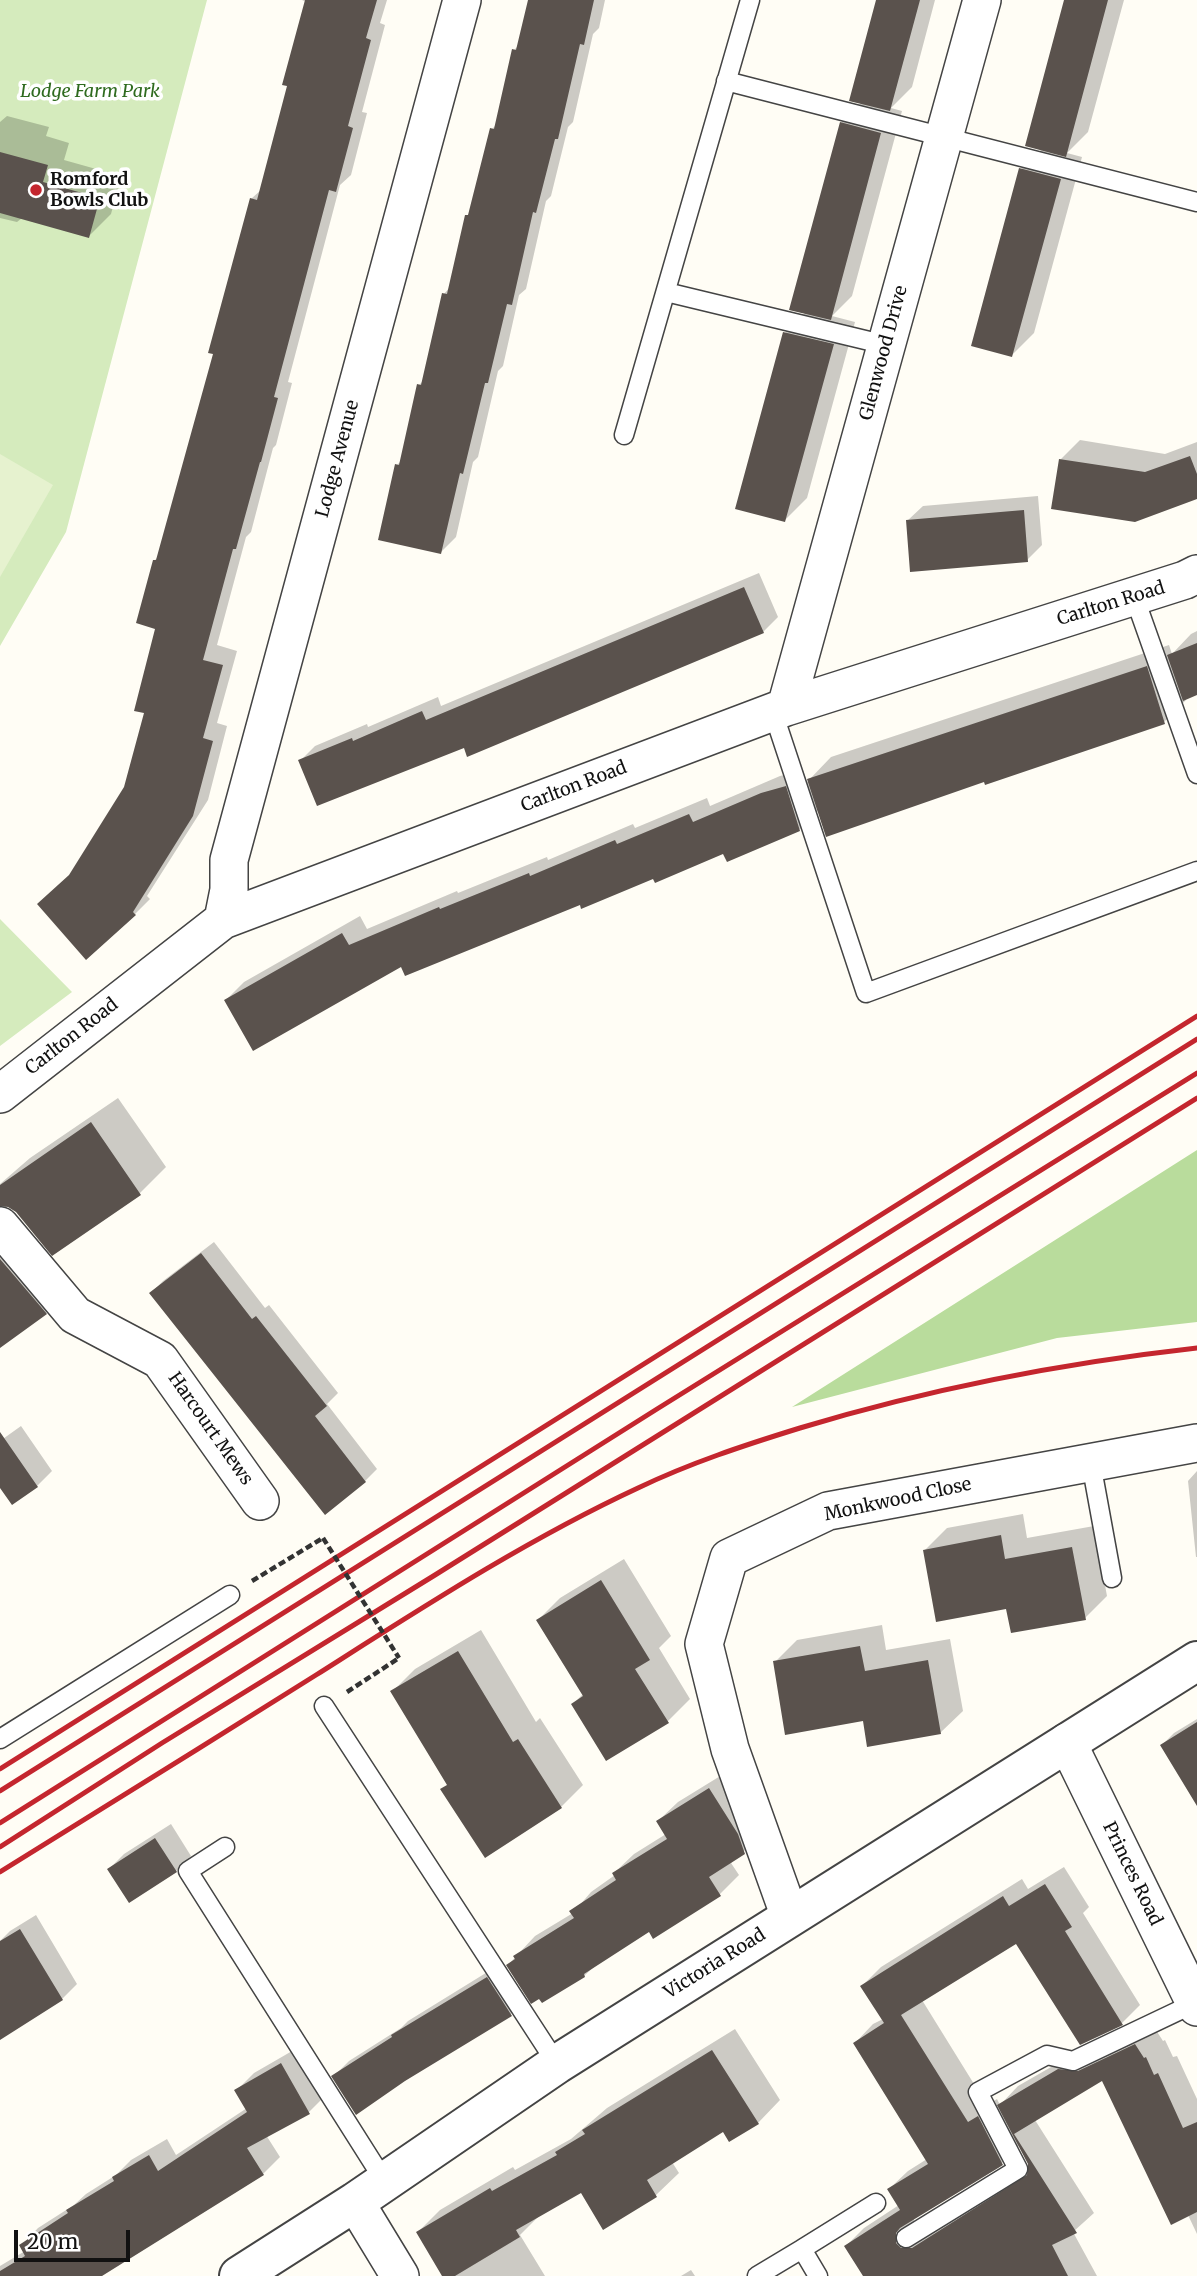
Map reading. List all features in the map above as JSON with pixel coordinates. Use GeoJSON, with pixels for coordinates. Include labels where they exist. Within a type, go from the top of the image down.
{"type":"FeatureCollection","features":[{"type":"Feature","properties":{"kind":"street","name":"Lodge Avenue"},"geometry":{"type":"LineString","coordinates":[[223,919],[229,890],[229,860],[462,0]]}},
{"type":"Feature","properties":{"kind":"street","name":"Glenwood Drive"},"geometry":{"type":"LineString","coordinates":[[779,710],[886,345],[982,0]]}},
{"type":"Feature","properties":{"kind":"street","name":"Carlton Road"},"geometry":{"type":"LineString","coordinates":[[0,1094],[223,919],[779,710],[1197,574]]}},
{"type":"Feature","properties":{"kind":"street","name":"Harcourt Mews"},"geometry":{"type":"LineString","coordinates":[[0,1226],[75,1315],[160,1360],[260,1501]]}},
{"type":"Feature","properties":{"kind":"street","name":"Monkwood Close"},"geometry":{"type":"LineString","coordinates":[[790,1917],[730,1749],[704,1644],[729,1558],[828,1511],[1197,1443]]}},
{"type":"Feature","properties":{"kind":"street","name":"Victoria Road"},"geometry":{"type":"LineString","coordinates":[[239,2276],[370,2192],[557,2064],[1197,1661]]}},
{"type":"Feature","properties":{"kind":"street","name":"Princes Road"},"geometry":{"type":"LineString","coordinates":[[1067,1742],[1196,2005]]}},
{"type":"Feature","properties":{"kind":"street"},"geometry":{"type":"LineString","coordinates":[[370,2192],[400,2276]]}},
{"type":"Feature","properties":{"kind":"lane"},"geometry":{"type":"LineString","coordinates":[[624,435],[750,0]]}},
{"type":"Feature","properties":{"kind":"lane"},"geometry":{"type":"LineString","coordinates":[[726,81],[1197,202]]}},
{"type":"Feature","properties":{"kind":"lane"},"geometry":{"type":"LineString","coordinates":[[666,292],[886,345]]}},
{"type":"Feature","properties":{"kind":"lane"},"geometry":{"type":"LineString","coordinates":[[1134,596],[1197,774]]}},
{"type":"Feature","properties":{"kind":"lane"},"geometry":{"type":"LineString","coordinates":[[779,710],[866,993],[1197,871]]}},
{"type":"Feature","properties":{"kind":"lane"},"geometry":{"type":"LineString","coordinates":[[1091,1463],[1112,1578]]}},
{"type":"Feature","properties":{"kind":"lane"},"geometry":{"type":"LineString","coordinates":[[0,1740],[230,1595]]}},
{"type":"Feature","properties":{"kind":"lane"},"geometry":{"type":"LineString","coordinates":[[324,1706],[557,2064]]}},
{"type":"Feature","properties":{"kind":"lane"},"geometry":{"type":"LineString","coordinates":[[225,1847],[188,1871],[370,2192]]}},
{"type":"Feature","properties":{"kind":"lane"},"geometry":{"type":"LineString","coordinates":[[905,2238],[1018,2169],[978,2092],[1047,2055],[1073,2061],[1196,2005]]}},
{"type":"Feature","properties":{"kind":"lane"},"geometry":{"type":"LineString","coordinates":[[757,2276],[876,2203]]}},
{"type":"Feature","properties":{"kind":"lane"},"geometry":{"type":"LineString","coordinates":[[802,2249],[818,2276]]}},
{"type":"Feature","properties":{"kind":"path"},"geometry":{"type":"LineString","coordinates":[[230,1595],[323,1538],[399,1658],[324,1706]]}},
{"type":"Feature","properties":{"kind":"green space","name":"Lodge Farm Park"},"geometry":{"type":"Polygon","coordinates":[[[0,0],[207,0],[66,532],[0,646],[0,0]]]}},
{"type":"Feature","properties":{"kind":"green space"},"geometry":{"type":"Polygon","coordinates":[[[0,454],[53,485],[0,577],[0,454]]]}},
{"type":"Feature","properties":{"kind":"green space"},"geometry":{"type":"Polygon","coordinates":[[[0,919],[72,992],[0,1046],[0,919]]]}},
{"type":"Feature","properties":{"kind":"green space"},"geometry":{"type":"Polygon","coordinates":[[[1197,1150],[1197,1322],[1057,1338],[792,1407],[1197,1150]]]}},
{"type":"Feature","properties":{"kind":"building"},"geometry":{"type":"Polygon","coordinates":[[[305,0],[377,0],[366,38],[371,40],[348,126],[353,128],[336,192],[329,190],[274,397],[278,398],[261,462],[236,549],[233,549],[203,660],[223,665],[203,738],[213,741],[193,816],[133,912],[136,915],[86,960],[37,904],[69,875],[124,787],[144,713],[134,711],[155,629],[136,623],[213,354],[208,353],[250,198],[257,200],[287,86],[282,85],[305,0]]]}},
{"type":"Feature","properties":{"kind":"building"},"geometry":{"type":"Polygon","coordinates":[[[528,0],[594,0],[584,45],[580,44],[558,139],[555,139],[536,213],[533,212],[512,305],[507,304],[463,474],[460,473],[441,554],[378,540],[395,464],[399,465],[417,384],[421,385],[442,293],[447,294],[465,215],[468,215],[490,128],[494,129],[512,49],[516,50],[528,0]]]}},
{"type":"Feature","properties":{"kind":"building"},"geometry":{"type":"Polygon","coordinates":[[[876,0],[920,0],[890,111],[849,101],[876,0]]]}},
{"type":"Feature","properties":{"kind":"building"},"geometry":{"type":"Polygon","coordinates":[[[1064,0],[1108,0],[1066,157],[1025,146],[1064,0]]]}},
{"type":"Feature","properties":{"kind":"building"},"geometry":{"type":"Polygon","coordinates":[[[840,122],[881,133],[831,320],[789,310],[840,122]]]}},
{"type":"Feature","properties":{"kind":"building","name":"Romford Bowls Club"},"geometry":{"type":"Polygon","coordinates":[[[0,152],[48,165],[43,182],[100,198],[89,238],[0,213],[0,152]]]}},
{"type":"Feature","properties":{"kind":"building"},"geometry":{"type":"Polygon","coordinates":[[[1019,168],[1061,179],[1012,357],[971,346],[1019,168]]]}},
{"type":"Feature","properties":{"kind":"building"},"geometry":{"type":"Polygon","coordinates":[[[783,332],[834,344],[785,522],[735,509],[783,332]]]}},
{"type":"Feature","properties":{"kind":"building"},"geometry":{"type":"Polygon","coordinates":[[[1190,456],[1197,474],[1197,499],[1135,522],[1051,509],[1059,459],[1145,472],[1190,456]]]}},
{"type":"Feature","properties":{"kind":"building"},"geometry":{"type":"Polygon","coordinates":[[[1024,510],[1028,562],[910,572],[906,520],[1024,510]]]}},
{"type":"Feature","properties":{"kind":"building"},"geometry":{"type":"Polygon","coordinates":[[[744,587],[764,633],[467,757],[464,748],[317,806],[298,760],[352,738],[353,741],[422,711],[426,720],[744,587]]]}},
{"type":"Feature","properties":{"kind":"building"},"geometry":{"type":"Polygon","coordinates":[[[1197,643],[1197,695],[1183,701],[1167,655],[1197,643]]]}},
{"type":"Feature","properties":{"kind":"building"},"geometry":{"type":"Polygon","coordinates":[[[1147,666],[1165,724],[985,785],[984,782],[826,837],[807,779],[1147,666]]]}},
{"type":"Feature","properties":{"kind":"building"},"geometry":{"type":"Polygon","coordinates":[[[786,786],[800,831],[727,862],[723,854],[655,883],[653,879],[581,909],[580,905],[405,976],[401,967],[253,1051],[224,1000],[342,933],[349,945],[439,907],[440,909],[529,873],[530,876],[615,840],[617,844],[689,814],[693,822],[761,793],[786,786]]]}},
{"type":"Feature","properties":{"kind":"building"},"geometry":{"type":"Polygon","coordinates":[[[91,1122],[141,1195],[52,1256],[16,1212],[0,1206],[0,1185],[91,1122]]]}},
{"type":"Feature","properties":{"kind":"building"},"geometry":{"type":"Polygon","coordinates":[[[201,1253],[252,1319],[256,1316],[327,1406],[315,1416],[366,1482],[325,1515],[149,1293],[201,1253]]]}},
{"type":"Feature","properties":{"kind":"building"},"geometry":{"type":"Polygon","coordinates":[[[0,1259],[47,1314],[0,1348],[0,1259]]]}},
{"type":"Feature","properties":{"kind":"building"},"geometry":{"type":"Polygon","coordinates":[[[0,1432],[38,1487],[12,1505],[0,1488],[0,1432]]]}},
{"type":"Feature","properties":{"kind":"building"},"geometry":{"type":"Polygon","coordinates":[[[1001,1535],[1005,1559],[1072,1547],[1086,1620],[1011,1633],[1006,1609],[936,1622],[923,1550],[1001,1535]]]}},
{"type":"Feature","properties":{"kind":"building"},"geometry":{"type":"Polygon","coordinates":[[[601,1580],[650,1660],[635,1669],[669,1723],[606,1761],[571,1704],[583,1696],[536,1620],[601,1580]]]}},
{"type":"Feature","properties":{"kind":"building"},"geometry":{"type":"Polygon","coordinates":[[[860,1646],[865,1671],[928,1660],[941,1734],[867,1747],[863,1721],[785,1735],[773,1661],[860,1646]]]}},
{"type":"Feature","properties":{"kind":"building"},"geometry":{"type":"Polygon","coordinates":[[[458,1651],[513,1742],[518,1739],[562,1808],[485,1858],[440,1789],[447,1785],[390,1691],[458,1651]]]}},
{"type":"Feature","properties":{"kind":"building"},"geometry":{"type":"Polygon","coordinates":[[[1197,1722],[1197,1806],[1160,1745],[1197,1722]]]}},
{"type":"Feature","properties":{"kind":"building"},"geometry":{"type":"Polygon","coordinates":[[[709,1788],[738,1834],[745,1854],[709,1877],[721,1896],[653,1939],[649,1932],[584,1974],[585,1977],[542,2003],[539,1999],[531,2004],[506,1965],[515,1959],[513,1956],[574,1918],[569,1911],[616,1880],[612,1873],[667,1839],[656,1821],[709,1788]]]}},
{"type":"Feature","properties":{"kind":"building"},"geometry":{"type":"Polygon","coordinates":[[[155,1838],[177,1872],[129,1903],[107,1869],[155,1838]]]}},
{"type":"Feature","properties":{"kind":"building"},"geometry":{"type":"Polygon","coordinates":[[[1045,1884],[1072,1927],[1065,1931],[1123,2025],[1080,2045],[1016,1944],[901,2015],[968,2122],[978,2116],[1003,2165],[900,2228],[896,2233],[896,2243],[901,2248],[912,2248],[1027,2175],[1028,2164],[997,2105],[1058,2069],[1078,2071],[1135,2044],[1144,2058],[1146,2057],[1154,2075],[1158,2073],[1183,2128],[1197,2122],[1197,2212],[1171,2225],[1102,2081],[1014,2134],[1077,2233],[1052,2245],[1068,2276],[863,2276],[844,2246],[900,2210],[887,2189],[928,2164],[853,2043],[884,2023],[860,1986],[1003,1896],[1009,1906],[1045,1884]]]}},
{"type":"Feature","properties":{"kind":"building"},"geometry":{"type":"Polygon","coordinates":[[[20,1929],[63,2000],[0,2040],[0,1941],[20,1929]]]}},
{"type":"Feature","properties":{"kind":"building"},"geometry":{"type":"Polygon","coordinates":[[[487,1977],[512,2016],[405,2081],[356,2115],[331,2076],[392,2037],[391,2035],[487,1977]]]}},
{"type":"Feature","properties":{"kind":"building"},"geometry":{"type":"Polygon","coordinates":[[[712,2050],[759,2124],[729,2142],[723,2132],[647,2180],[657,2197],[603,2230],[581,2193],[516,2230],[520,2237],[455,2276],[442,2276],[416,2232],[490,2188],[492,2191],[557,2155],[555,2152],[585,2134],[582,2130],[712,2050]]]}},
{"type":"Feature","properties":{"kind":"building"},"geometry":{"type":"Polygon","coordinates":[[[281,2063],[310,2114],[247,2148],[264,2175],[102,2276],[0,2276],[0,2271],[25,2256],[19,2245],[68,2213],[66,2210],[114,2181],[112,2177],[149,2155],[158,2171],[247,2112],[234,2090],[281,2063]]]}},
{"type":"Feature","properties":{"kind":"railway"},"geometry":{"type":"LineString","coordinates":[[0,1769],[1197,1016]]}},
{"type":"Feature","properties":{"kind":"railway"},"geometry":{"type":"LineString","coordinates":[[0,1791],[1197,1039]]}},
{"type":"Feature","properties":{"kind":"railway"},"geometry":{"type":"LineString","coordinates":[[0,1823],[1197,1073]]}},
{"type":"Feature","properties":{"kind":"railway"},"geometry":{"type":"LineString","coordinates":[[0,1847],[162,1743],[1197,1098]]}},
{"type":"Feature","properties":{"kind":"railway"},"geometry":{"type":"LineString","coordinates":[[0,1872],[474,1576],[596,1508],[658,1479],[759,1441],[898,1401],[1097,1361],[1197,1348]]}},
{"type":"Feature","properties":{"kind":"place","name":"Romford Bowls Club"},"geometry":{"type":"Point","coordinates":[36,190]}}]}
